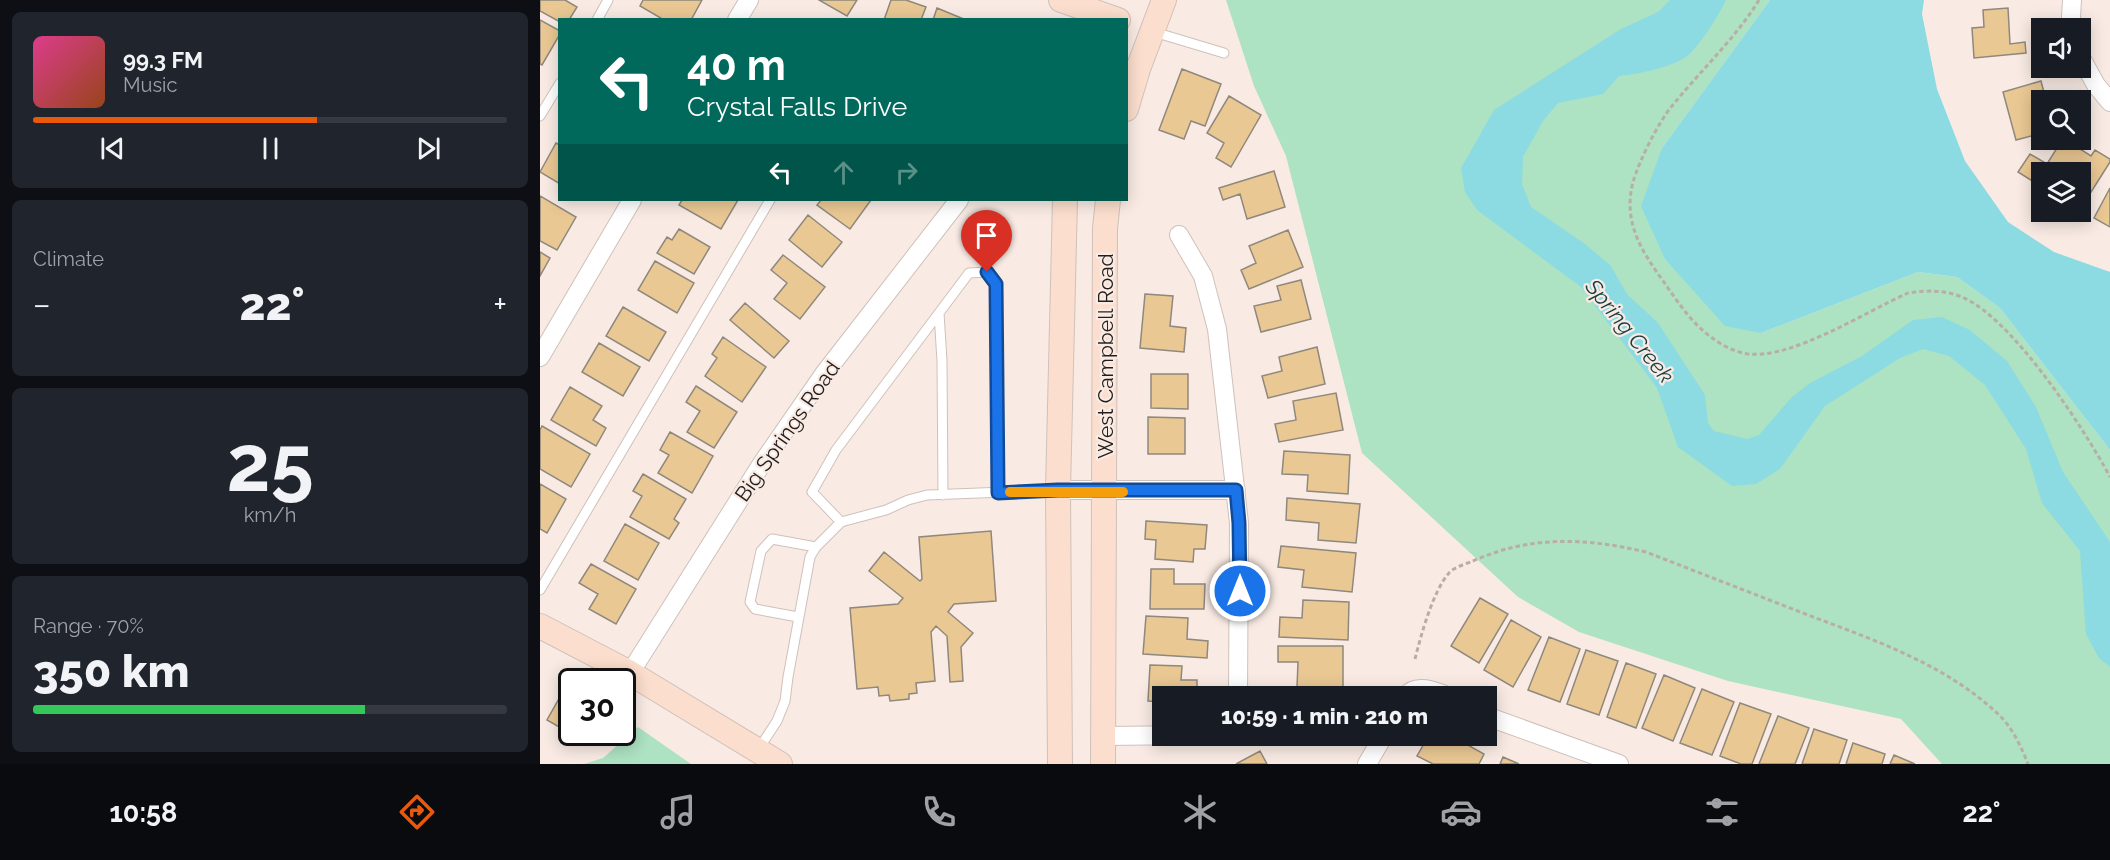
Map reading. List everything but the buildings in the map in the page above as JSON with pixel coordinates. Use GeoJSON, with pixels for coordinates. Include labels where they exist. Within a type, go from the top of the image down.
{"type":"FeatureCollection","features":[{"type":"Feature","properties":{"kind":"main road"},"geometry":{"type":"LineString","coordinates":[[1061,0],[1117,16]]}},
{"type":"Feature","properties":{"kind":"main road"},"geometry":{"type":"LineString","coordinates":[[1128,102],[1164,0]]}},
{"type":"Feature","properties":{"kind":"main road"},"geometry":{"type":"LineString","coordinates":[[1128,21],[1152,32]]}},
{"type":"Feature","properties":{"kind":"main road","name":"West Campbell Road"},"geometry":{"type":"LineString","coordinates":[[1060,764],[1058,490],[1065,201]]}},
{"type":"Feature","properties":{"kind":"main road","name":"West Campbell Road"},"geometry":{"type":"LineString","coordinates":[[1103,764],[1105,228],[1108,201]]}},
{"type":"Feature","properties":{"kind":"main road"},"geometry":{"type":"LineString","coordinates":[[540,626],[620,668]]}},
{"type":"Feature","properties":{"kind":"main road"},"geometry":{"type":"LineString","coordinates":[[636,677],[780,764]]}},
{"type":"Feature","properties":{"kind":"street"},"geometry":{"type":"LineString","coordinates":[[738,18],[749,0]]}},
{"type":"Feature","properties":{"kind":"street"},"geometry":{"type":"LineString","coordinates":[[2071,18],[2072,0]]}},
{"type":"Feature","properties":{"kind":"street"},"geometry":{"type":"LineString","coordinates":[[2091,76],[2110,102]]}},
{"type":"Feature","properties":{"kind":"street"},"geometry":{"type":"LineString","coordinates":[[540,357],[631,201]]}},
{"type":"Feature","properties":{"kind":"street","name":"Big Springs Road"},"geometry":{"type":"LineString","coordinates":[[633,668],[761,465],[824,375],[957,201]]}},
{"type":"Feature","properties":{"kind":"street"},"geometry":{"type":"LineString","coordinates":[[1179,235],[1203,276],[1217,329],[1239,523],[1238,686]]}},
{"type":"Feature","properties":{"kind":"street"},"geometry":{"type":"LineString","coordinates":[[1058,490],[1103,492],[1236,490]]}},
{"type":"Feature","properties":{"kind":"street"},"geometry":{"type":"LineString","coordinates":[[1497,720],[1619,764]]}},
{"type":"Feature","properties":{"kind":"street"},"geometry":{"type":"LineString","coordinates":[[1103,736],[1152,735]]}},
{"type":"Feature","properties":{"kind":"street"},"geometry":{"type":"LineString","coordinates":[[1367,764],[1378,746]]}},
{"type":"Feature","properties":{"kind":"lane"},"geometry":{"type":"LineString","coordinates":[[598,18],[608,0]]}},
{"type":"Feature","properties":{"kind":"lane"},"geometry":{"type":"LineString","coordinates":[[1152,32],[1224,53]]}},
{"type":"Feature","properties":{"kind":"lane"},"geometry":{"type":"LineString","coordinates":[[540,116],[558,86]]}},
{"type":"Feature","properties":{"kind":"lane"},"geometry":{"type":"LineString","coordinates":[[540,590],[769,201]]}},
{"type":"Feature","properties":{"kind":"lane"},"geometry":{"type":"LineString","coordinates":[[841,522],[812,492],[836,450],[969,273],[987,272],[996,284],[998,493]]}},
{"type":"Feature","properties":{"kind":"lane"},"geometry":{"type":"LineString","coordinates":[[939,313],[942,361],[943,495]]}},
{"type":"Feature","properties":{"kind":"lane"},"geometry":{"type":"LineString","coordinates":[[758,750],[777,721],[785,701],[810,557],[816,547],[841,522],[886,510],[908,500],[927,495],[1058,490]]}},
{"type":"Feature","properties":{"kind":"lane"},"geometry":{"type":"LineString","coordinates":[[798,617],[755,609],[750,602],[761,551],[772,539],[816,547]]}},
{"type":"Feature","properties":{"kind":"path"},"geometry":{"type":"LineString","coordinates":[[1759,0],[1722,49],[1671,107],[1644,155],[1633,183],[1629,208],[1633,231],[1651,265],[1694,322],[1710,337],[1728,348],[1746,354],[1764,354],[1797,347],[1908,293],[1927,290],[1951,293],[1965,298],[1993,317],[2019,345],[2071,411],[2110,477]]}},
{"type":"Feature","properties":{"kind":"path"},"geometry":{"type":"LineString","coordinates":[[1415,659],[1439,589],[1450,571],[1484,556],[1532,543],[1560,540],[1621,546],[1646,552],[1891,647],[1950,678],[1999,715],[2019,743],[2028,764]]}},
{"type":"Feature","properties":{"kind":"green space"},"geometry":{"type":"Polygon","coordinates":[[[1226,0],[1770,0],[1662,148],[1761,333],[1918,272],[1957,277],[2000,308],[2110,450],[2110,764],[1942,764],[1901,719],[1728,681],[1579,632],[1518,597],[1362,453],[1286,156],[1254,86],[1226,0]]]}},
{"type":"Feature","properties":{"kind":"green space"},"geometry":{"type":"Polygon","coordinates":[[[638,727],[691,764],[584,764],[603,758],[617,746],[636,746],[636,729],[638,727]]]}},
{"type":"Feature","properties":{"kind":"water","name":"Spring Creek"},"geometry":{"type":"Polygon","coordinates":[[[1670,0],[1726,0],[1697,46],[1686,57],[1662,67],[1619,76],[1603,94],[1558,103],[1543,121],[1523,157],[1522,184],[1531,207],[1585,244],[1611,266],[1627,294],[1658,323],[1705,395],[1708,423],[1714,431],[1747,439],[1759,435],[1792,397],[1810,383],[1862,356],[1913,320],[1942,317],[1970,330],[2007,361],[2036,407],[2063,472],[2110,542],[2110,667],[2099,658],[2086,634],[2080,551],[2042,503],[2026,449],[1985,385],[1949,356],[1923,349],[1900,358],[1825,406],[1780,469],[1756,484],[1732,486],[1678,447],[1657,388],[1581,287],[1477,210],[1465,192],[1461,168],[1494,110],[1621,29],[1658,12],[1670,0]]]}},
{"type":"Feature","properties":{"kind":"water"},"geometry":{"type":"Polygon","coordinates":[[[1770,0],[1924,0],[1922,14],[1937,89],[1965,161],[2008,222],[2054,252],[2110,272],[2110,450],[2000,308],[1957,277],[1918,272],[1761,333],[1725,326],[1665,259],[1641,206],[1662,148],[1770,0]]]}},
{"type":"Feature","properties":{"kind":"slow traffic"},"geometry":{"type":"LineString","coordinates":[[1010,492],[1058,490],[1123,492]]}},
{"type":"Feature","properties":{"kind":"route"},"geometry":{"type":"LineString","coordinates":[[987,272],[996,284],[998,493],[1058,490],[1124,492],[1236,490],[1240,591]]}}]}
